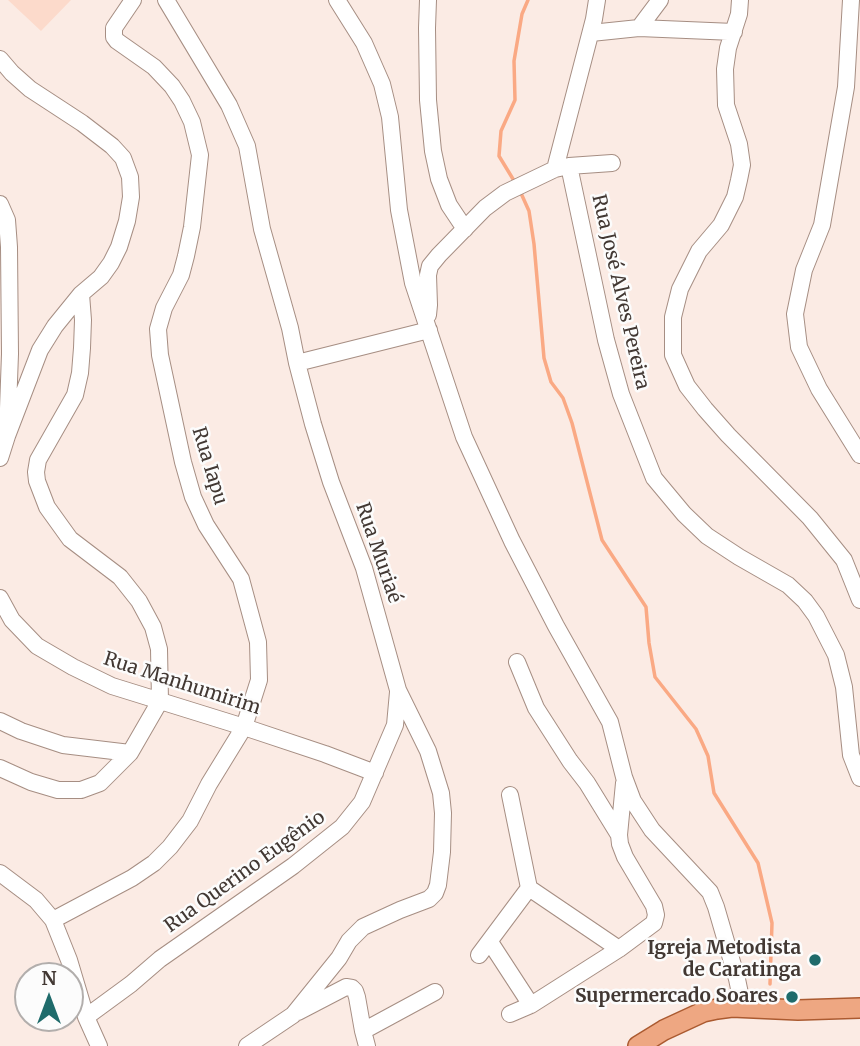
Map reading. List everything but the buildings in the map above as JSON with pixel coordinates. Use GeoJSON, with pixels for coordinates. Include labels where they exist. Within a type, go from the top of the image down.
{"type":"FeatureCollection","features":[{"type":"Feature","properties":{"kind":"main road"},"geometry":{"type":"LineString","coordinates":[[638,1046],[664,1030],[703,1012],[717,1009],[860,1008]]}},
{"type":"Feature","properties":{"kind":"street","name":"Rua Iapu"},"geometry":{"type":"LineString","coordinates":[[54,920],[132,878],[154,863],[170,847],[190,821],[244,727],[259,680],[258,642],[241,579],[206,525],[193,497],[160,355],[158,329],[164,308],[181,275],[192,227],[200,155],[192,122],[183,101],[154,67],[114,37],[114,28],[133,0]]}},
{"type":"Feature","properties":{"kind":"street","name":"Rua Muriaé"},"geometry":{"type":"LineString","coordinates":[[166,0],[229,105],[247,146],[262,229],[331,482],[364,568],[398,690],[428,751],[441,793],[443,813],[443,839],[435,893],[429,899],[363,927],[349,941],[340,958],[293,1015],[247,1046]]}},
{"type":"Feature","properties":{"kind":"street"},"geometry":{"type":"LineString","coordinates":[[337,0],[364,43],[382,84],[390,117],[399,210],[413,283],[464,437],[512,541],[610,722],[633,801],[646,821],[710,892],[737,979],[743,1008]]}},
{"type":"Feature","properties":{"kind":"street"},"geometry":{"type":"LineString","coordinates":[[428,0],[428,100],[433,151],[439,180],[465,229]]}},
{"type":"Feature","properties":{"kind":"street","name":"Rua José Alves Pereira"},"geometry":{"type":"LineString","coordinates":[[597,0],[562,168],[621,394],[654,478],[684,514],[708,536],[788,585],[805,601],[816,617],[836,655],[844,687],[851,755],[860,778]]}},
{"type":"Feature","properties":{"kind":"street"},"geometry":{"type":"LineString","coordinates":[[639,28],[660,0]]}},
{"type":"Feature","properties":{"kind":"street"},"geometry":{"type":"LineString","coordinates":[[740,0],[725,69],[726,105],[739,145],[742,165],[735,197],[720,225],[699,251],[680,289],[673,317],[673,355],[687,386],[705,409],[727,435],[810,518],[844,560],[860,600]]}},
{"type":"Feature","properties":{"kind":"street"},"geometry":{"type":"LineString","coordinates":[[851,0],[846,87],[822,225],[804,270],[794,314],[799,347],[819,389],[860,455]]}},
{"type":"Feature","properties":{"kind":"street"},"geometry":{"type":"LineString","coordinates":[[591,33],[639,28],[734,32]]}},
{"type":"Feature","properties":{"kind":"street"},"geometry":{"type":"LineString","coordinates":[[0,59],[30,89],[112,146],[123,159],[130,177],[131,197],[127,221],[111,263],[101,277],[81,293],[40,350],[0,458]]}},
{"type":"Feature","properties":{"kind":"street"},"geometry":{"type":"LineString","coordinates":[[428,327],[430,266],[485,208],[505,193],[530,180],[562,168],[612,163]]}},
{"type":"Feature","properties":{"kind":"street"},"geometry":{"type":"LineString","coordinates":[[0,204],[7,220],[9,247],[10,354],[6,436]]}},
{"type":"Feature","properties":{"kind":"street"},"geometry":{"type":"LineString","coordinates":[[0,768],[58,790],[80,790],[100,783],[130,753],[160,701],[159,649],[153,627],[139,601],[120,577],[70,539],[47,507],[37,481],[38,460],[75,395],[82,348],[81,293]]}},
{"type":"Feature","properties":{"kind":"street"},"geometry":{"type":"LineString","coordinates":[[297,363],[428,327]]}},
{"type":"Feature","properties":{"kind":"street","name":"Rua Manhumirim"},"geometry":{"type":"LineString","coordinates":[[0,598],[12,620],[37,646],[112,686],[375,772]]}},
{"type":"Feature","properties":{"kind":"street"},"geometry":{"type":"LineString","coordinates":[[517,662],[536,708],[619,835]]}},
{"type":"Feature","properties":{"kind":"street","name":"Rua Querino Eugênio"},"geometry":{"type":"LineString","coordinates":[[86,1017],[160,959],[321,845],[342,827],[362,802],[395,725],[398,690]]}},
{"type":"Feature","properties":{"kind":"street"},"geometry":{"type":"LineString","coordinates":[[0,721],[63,745],[130,753]]}},
{"type":"Feature","properties":{"kind":"street"},"geometry":{"type":"LineString","coordinates":[[510,1014],[531,1005],[619,949],[654,923],[654,906],[620,844],[624,777]]}},
{"type":"Feature","properties":{"kind":"street"},"geometry":{"type":"LineString","coordinates":[[510,795],[529,888],[619,949]]}},
{"type":"Feature","properties":{"kind":"street"},"geometry":{"type":"LineString","coordinates":[[0,873],[36,900],[54,920],[86,1017],[99,1046]]}},
{"type":"Feature","properties":{"kind":"street"},"geometry":{"type":"LineString","coordinates":[[529,888],[485,948],[531,1005]]}},
{"type":"Feature","properties":{"kind":"street"},"geometry":{"type":"LineString","coordinates":[[293,1015],[349,987],[355,991],[365,1039],[435,992]]}},
{"type":"Feature","properties":{"kind":"shaded area"},"geometry":{"type":"Polygon","coordinates":[[[8,0],[71,0],[41,31],[8,0]]]}},
{"type":"Feature","properties":{"kind":"waterway"},"geometry":{"type":"LineString","coordinates":[[516,184],[499,156],[501,131],[515,100],[514,61],[522,14],[528,0]]}},
{"type":"Feature","properties":{"kind":"waterway"},"geometry":{"type":"LineString","coordinates":[[520,191],[529,211],[544,358],[551,382],[563,398],[572,423],[602,540],[646,607],[655,677],[696,729],[708,756],[714,793],[758,863],[772,923],[770,984]]}},
{"type":"Feature","properties":{"kind":"place","name":"Igreja Metodista de Caratinga"},"geometry":{"type":"Point","coordinates":[815,960]}},
{"type":"Feature","properties":{"kind":"place","name":"Supermercado Soares"},"geometry":{"type":"Point","coordinates":[792,997]}}]}
